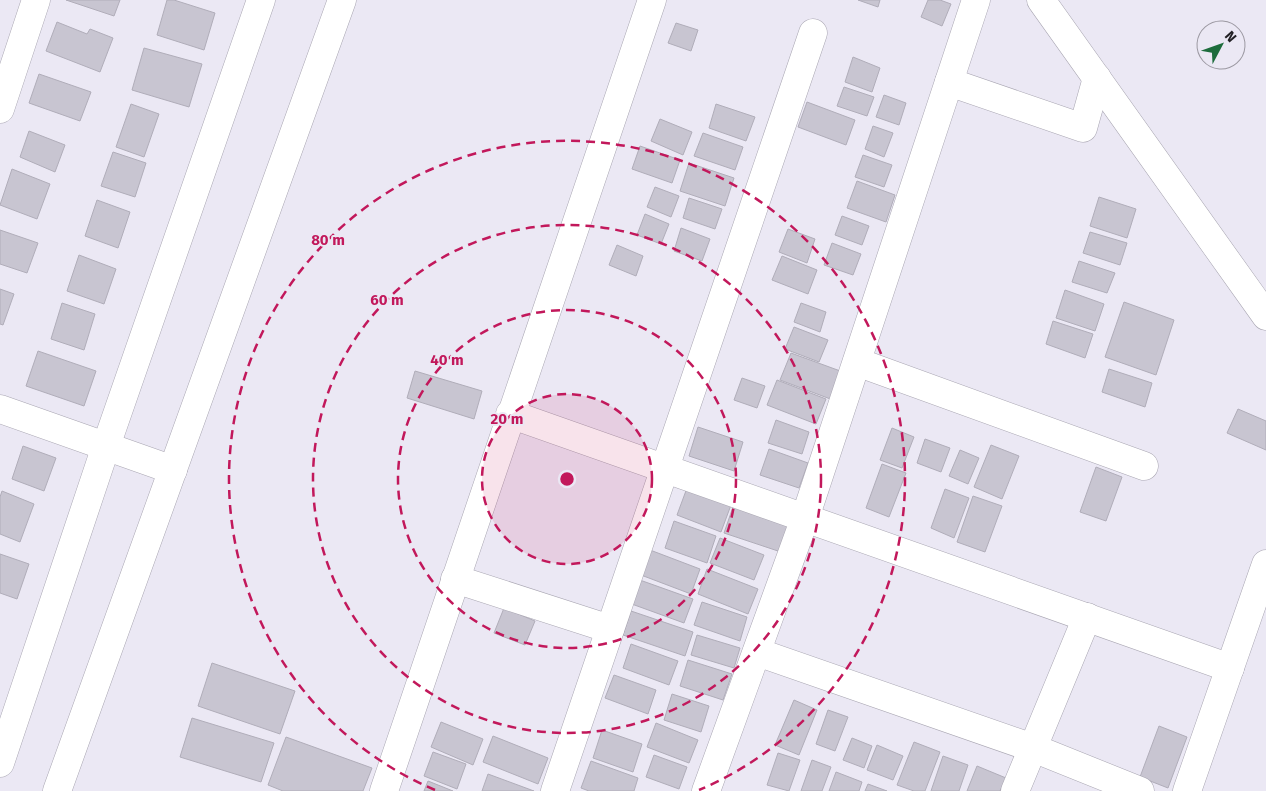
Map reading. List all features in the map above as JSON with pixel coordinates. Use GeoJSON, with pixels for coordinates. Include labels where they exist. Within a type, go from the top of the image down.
{"type":"FeatureCollection","features":[{"type":"Feature","properties":{"kind":"street"},"geometry":{"type":"LineString","coordinates":[[0,110],[36,0]]}},
{"type":"Feature","properties":{"kind":"street"},"geometry":{"type":"LineString","coordinates":[[0,763],[106,446],[261,0]]}},
{"type":"Feature","properties":{"kind":"street"},"geometry":{"type":"LineString","coordinates":[[57,791],[342,0]]}},
{"type":"Feature","properties":{"kind":"street"},"geometry":{"type":"LineString","coordinates":[[384,791],[510,414],[652,0]]}},
{"type":"Feature","properties":{"kind":"street"},"geometry":{"type":"LineString","coordinates":[[713,789],[757,652],[805,518],[857,362],[976,0]]}},
{"type":"Feature","properties":{"kind":"street"},"geometry":{"type":"LineString","coordinates":[[1042,0],[1264,308]]}},
{"type":"Feature","properties":{"kind":"street"},"geometry":{"type":"LineString","coordinates":[[555,791],[812,33]]}},
{"type":"Feature","properties":{"kind":"street"},"geometry":{"type":"LineString","coordinates":[[949,82],[1082,128],[1097,78]]}},
{"type":"Feature","properties":{"kind":"street"},"geometry":{"type":"LineString","coordinates":[[857,362],[1144,466]]}},
{"type":"Feature","properties":{"kind":"street"},"geometry":{"type":"LineString","coordinates":[[0,409],[173,470]]}},
{"type":"Feature","properties":{"kind":"street"},"geometry":{"type":"LineString","coordinates":[[510,414],[1230,668]]}},
{"type":"Feature","properties":{"kind":"street"},"geometry":{"type":"LineString","coordinates":[[1187,791],[1266,564]]}},
{"type":"Feature","properties":{"kind":"street"},"geometry":{"type":"LineString","coordinates":[[455,579],[610,628]]}},
{"type":"Feature","properties":{"kind":"street"},"geometry":{"type":"LineString","coordinates":[[1015,791],[1087,617]]}},
{"type":"Feature","properties":{"kind":"street"},"geometry":{"type":"LineString","coordinates":[[757,652],[1033,748],[1140,791]]}},
{"type":"Feature","properties":{"kind":"building"},"geometry":{"type":"Polygon","coordinates":[[[66,0],[120,0],[114,16],[66,0]]]}},
{"type":"Feature","properties":{"kind":"building"},"geometry":{"type":"Polygon","coordinates":[[[167,0],[174,0],[215,13],[204,50],[157,35],[167,0]]]}},
{"type":"Feature","properties":{"kind":"building"},"geometry":{"type":"Polygon","coordinates":[[[858,0],[880,0],[878,7],[858,0]]]}},
{"type":"Feature","properties":{"kind":"building"},"geometry":{"type":"Polygon","coordinates":[[[928,0],[940,0],[951,4],[942,26],[921,17],[928,0]]]}},
{"type":"Feature","properties":{"kind":"building"},"geometry":{"type":"Polygon","coordinates":[[[57,22],[87,34],[90,29],[113,38],[100,72],[46,51],[57,22]]]}},
{"type":"Feature","properties":{"kind":"building"},"geometry":{"type":"Polygon","coordinates":[[[676,23],[698,30],[691,51],[668,43],[676,23]]]}},
{"type":"Feature","properties":{"kind":"building"},"geometry":{"type":"Polygon","coordinates":[[[144,48],[202,64],[189,107],[132,90],[144,48]]]}},
{"type":"Feature","properties":{"kind":"building"},"geometry":{"type":"Polygon","coordinates":[[[853,57],[880,68],[872,92],[845,82],[853,57]]]}},
{"type":"Feature","properties":{"kind":"building"},"geometry":{"type":"Polygon","coordinates":[[[39,74],[91,92],[80,121],[29,103],[39,74]]]}},
{"type":"Feature","properties":{"kind":"building"},"geometry":{"type":"Polygon","coordinates":[[[844,87],[874,97],[867,116],[837,106],[844,87]]]}},
{"type":"Feature","properties":{"kind":"building"},"geometry":{"type":"Polygon","coordinates":[[[884,95],[906,103],[899,125],[876,117],[884,95]]]}},
{"type":"Feature","properties":{"kind":"building"},"geometry":{"type":"Polygon","coordinates":[[[807,102],[855,120],[846,145],[798,127],[807,102]]]}},
{"type":"Feature","properties":{"kind":"building"},"geometry":{"type":"Polygon","coordinates":[[[131,104],[159,114],[144,157],[116,147],[131,104]]]}},
{"type":"Feature","properties":{"kind":"building"},"geometry":{"type":"Polygon","coordinates":[[[716,104],[755,117],[746,141],[709,128],[716,104]]]}},
{"type":"Feature","properties":{"kind":"building"},"geometry":{"type":"Polygon","coordinates":[[[660,119],[692,132],[683,155],[651,141],[660,119]]]}},
{"type":"Feature","properties":{"kind":"building"},"geometry":{"type":"Polygon","coordinates":[[[873,126],[893,133],[884,157],[865,149],[873,126]]]}},
{"type":"Feature","properties":{"kind":"building"},"geometry":{"type":"Polygon","coordinates":[[[29,131],[65,145],[55,172],[20,157],[29,131]]]}},
{"type":"Feature","properties":{"kind":"building"},"geometry":{"type":"Polygon","coordinates":[[[703,133],[743,147],[735,170],[694,156],[703,133]]]}},
{"type":"Feature","properties":{"kind":"building"},"geometry":{"type":"Polygon","coordinates":[[[640,146],[680,160],[672,183],[632,169],[640,146]]]}},
{"type":"Feature","properties":{"kind":"building"},"geometry":{"type":"Polygon","coordinates":[[[113,152],[146,163],[135,197],[101,186],[113,152]]]}},
{"type":"Feature","properties":{"kind":"building"},"geometry":{"type":"Polygon","coordinates":[[[863,155],[892,165],[884,187],[855,177],[863,155]]]}},
{"type":"Feature","properties":{"kind":"building"},"geometry":{"type":"Polygon","coordinates":[[[689,163],[734,178],[725,206],[680,191],[689,163]]]}},
{"type":"Feature","properties":{"kind":"building"},"geometry":{"type":"Polygon","coordinates":[[[12,169],[50,184],[37,219],[0,205],[12,169]]]}},
{"type":"Feature","properties":{"kind":"building"},"geometry":{"type":"Polygon","coordinates":[[[857,181],[895,195],[886,222],[847,208],[857,181]]]}},
{"type":"Feature","properties":{"kind":"building"},"geometry":{"type":"Polygon","coordinates":[[[655,187],[679,196],[671,217],[647,207],[655,187]]]}},
{"type":"Feature","properties":{"kind":"building"},"geometry":{"type":"Polygon","coordinates":[[[1099,197],[1136,209],[1127,238],[1090,226],[1099,197]]]}},
{"type":"Feature","properties":{"kind":"building"},"geometry":{"type":"Polygon","coordinates":[[[689,198],[722,209],[715,229],[683,218],[689,198]]]}},
{"type":"Feature","properties":{"kind":"building"},"geometry":{"type":"Polygon","coordinates":[[[97,200],[130,212],[118,248],[85,236],[97,200]]]}},
{"type":"Feature","properties":{"kind":"building"},"geometry":{"type":"Polygon","coordinates":[[[645,214],[669,224],[661,244],[637,235],[645,214]]]}},
{"type":"Feature","properties":{"kind":"building"},"geometry":{"type":"Polygon","coordinates":[[[842,216],[869,226],[862,245],[835,235],[842,216]]]}},
{"type":"Feature","properties":{"kind":"building"},"geometry":{"type":"Polygon","coordinates":[[[681,228],[710,239],[702,261],[674,251],[681,228]]]}},
{"type":"Feature","properties":{"kind":"building"},"geometry":{"type":"Polygon","coordinates":[[[788,229],[815,239],[807,263],[779,252],[788,229]]]}},
{"type":"Feature","properties":{"kind":"building"},"geometry":{"type":"Polygon","coordinates":[[[0,230],[38,243],[27,273],[0,264],[0,230]]]}},
{"type":"Feature","properties":{"kind":"building"},"geometry":{"type":"Polygon","coordinates":[[[1090,232],[1127,243],[1120,265],[1083,253],[1090,232]]]}},
{"type":"Feature","properties":{"kind":"building"},"geometry":{"type":"Polygon","coordinates":[[[832,243],[861,254],[853,275],[824,265],[832,243]]]}},
{"type":"Feature","properties":{"kind":"building"},"geometry":{"type":"Polygon","coordinates":[[[617,245],[643,256],[636,276],[609,265],[617,245]]]}},
{"type":"Feature","properties":{"kind":"building"},"geometry":{"type":"Polygon","coordinates":[[[79,255],[116,269],[104,304],[67,291],[79,255]]]}},
{"type":"Feature","properties":{"kind":"building"},"geometry":{"type":"Polygon","coordinates":[[[782,256],[817,270],[808,294],[772,280],[782,256]]]}},
{"type":"Feature","properties":{"kind":"building"},"geometry":{"type":"Polygon","coordinates":[[[1079,261],[1115,273],[1107,293],[1072,282],[1079,261]]]}},
{"type":"Feature","properties":{"kind":"building"},"geometry":{"type":"Polygon","coordinates":[[[0,289],[14,294],[3,325],[0,324],[0,289]]]}},
{"type":"Feature","properties":{"kind":"building"},"geometry":{"type":"Polygon","coordinates":[[[1065,290],[1104,304],[1095,331],[1056,318],[1065,290]]]}},
{"type":"Feature","properties":{"kind":"building"},"geometry":{"type":"Polygon","coordinates":[[[1124,302],[1174,320],[1156,375],[1105,357],[1124,302]]]}},
{"type":"Feature","properties":{"kind":"building"},"geometry":{"type":"Polygon","coordinates":[[[62,303],[95,314],[84,350],[51,339],[62,303]]]}},
{"type":"Feature","properties":{"kind":"building"},"geometry":{"type":"Polygon","coordinates":[[[801,303],[826,312],[820,332],[794,322],[801,303]]]}},
{"type":"Feature","properties":{"kind":"building"},"geometry":{"type":"Polygon","coordinates":[[[1053,321],[1093,334],[1085,358],[1046,344],[1053,321]]]}},
{"type":"Feature","properties":{"kind":"building"},"geometry":{"type":"Polygon","coordinates":[[[794,327],[828,340],[819,362],[785,349],[794,327]]]}},
{"type":"Feature","properties":{"kind":"building"},"geometry":{"type":"Polygon","coordinates":[[[38,351],[96,371],[84,406],[26,386],[38,351]]]}},
{"type":"Feature","properties":{"kind":"building"},"geometry":{"type":"Polygon","coordinates":[[[791,353],[843,372],[833,400],[780,380],[791,353]]]}},
{"type":"Feature","properties":{"kind":"building"},"geometry":{"type":"Polygon","coordinates":[[[1109,369],[1152,383],[1145,407],[1102,392],[1109,369]]]}},
{"type":"Feature","properties":{"kind":"building"},"geometry":{"type":"Polygon","coordinates":[[[415,371],[482,391],[474,419],[407,398],[415,371]]]}},
{"type":"Feature","properties":{"kind":"building"},"geometry":{"type":"Polygon","coordinates":[[[742,378],[765,386],[757,408],[734,400],[742,378]]]}},
{"type":"Feature","properties":{"kind":"building"},"geometry":{"type":"Polygon","coordinates":[[[777,380],[826,399],[816,424],[767,405],[777,380]]]}},
{"type":"Feature","properties":{"kind":"building"},"geometry":{"type":"Polygon","coordinates":[[[1238,409],[1266,421],[1266,450],[1227,433],[1238,409]]]}},
{"type":"Feature","properties":{"kind":"building"},"geometry":{"type":"Polygon","coordinates":[[[776,420],[809,432],[802,454],[768,443],[776,420]]]}},
{"type":"Feature","properties":{"kind":"building"},"geometry":{"type":"Polygon","coordinates":[[[698,427],[743,442],[734,471],[689,456],[698,427]]]}},
{"type":"Feature","properties":{"kind":"building"},"geometry":{"type":"Polygon","coordinates":[[[892,428],[914,437],[902,468],[880,460],[892,428]]]}},
{"type":"Feature","properties":{"kind":"building"},"geometry":{"type":"Polygon","coordinates":[[[925,439],[950,448],[941,472],[917,463],[925,439]]]}},
{"type":"Feature","properties":{"kind":"building"},"geometry":{"type":"Polygon","coordinates":[[[991,445],[1019,456],[1002,499],[974,487],[991,445]]]}},
{"type":"Feature","properties":{"kind":"building"},"geometry":{"type":"Polygon","coordinates":[[[23,446],[56,458],[44,491],[12,479],[23,446]]]}},
{"type":"Feature","properties":{"kind":"building"},"geometry":{"type":"Polygon","coordinates":[[[769,449],[808,463],[799,488],[760,475],[769,449]]]}},
{"type":"Feature","properties":{"kind":"building"},"geometry":{"type":"Polygon","coordinates":[[[960,450],[979,458],[968,484],[949,476],[960,450]]]}},
{"type":"Feature","properties":{"kind":"building"},"geometry":{"type":"Polygon","coordinates":[[[882,464],[906,473],[889,517],[866,508],[882,464]]]}},
{"type":"Feature","properties":{"kind":"building"},"geometry":{"type":"Polygon","coordinates":[[[1096,467],[1122,477],[1106,521],[1080,512],[1096,467]]]}},
{"type":"Feature","properties":{"kind":"building"},"geometry":{"type":"Polygon","coordinates":[[[687,488],[731,505],[721,532],[677,515],[687,488]]]}},
{"type":"Feature","properties":{"kind":"building"},"geometry":{"type":"Polygon","coordinates":[[[945,489],[969,498],[954,538],[931,528],[945,489]]]}},
{"type":"Feature","properties":{"kind":"building"},"geometry":{"type":"Polygon","coordinates":[[[2,491],[34,504],[20,542],[0,534],[0,497],[2,491]]]}},
{"type":"Feature","properties":{"kind":"building"},"geometry":{"type":"Polygon","coordinates":[[[973,496],[1002,506],[985,552],[957,542],[973,496]]]}},
{"type":"Feature","properties":{"kind":"building"},"geometry":{"type":"Polygon","coordinates":[[[735,501],[792,520],[781,552],[724,533],[735,501]]]}},
{"type":"Feature","properties":{"kind":"building"},"geometry":{"type":"Polygon","coordinates":[[[674,521],[716,536],[707,563],[665,548],[674,521]]]}},
{"type":"Feature","properties":{"kind":"building"},"geometry":{"type":"Polygon","coordinates":[[[720,538],[764,555],[754,580],[710,563],[720,538]]]}},
{"type":"Feature","properties":{"kind":"building"},"geometry":{"type":"Polygon","coordinates":[[[650,550],[700,569],[691,594],[641,575],[650,550]]]}},
{"type":"Feature","properties":{"kind":"building"},"geometry":{"type":"Polygon","coordinates":[[[0,554],[29,564],[17,599],[0,593],[0,554]]]}},
{"type":"Feature","properties":{"kind":"building"},"geometry":{"type":"Polygon","coordinates":[[[707,569],[758,589],[748,614],[698,594],[707,569]]]}},
{"type":"Feature","properties":{"kind":"building"},"geometry":{"type":"Polygon","coordinates":[[[637,579],[693,599],[684,623],[629,603],[637,579]]]}},
{"type":"Feature","properties":{"kind":"building"},"geometry":{"type":"Polygon","coordinates":[[[702,602],[747,617],[740,641],[694,625],[702,602]]]}},
{"type":"Feature","properties":{"kind":"building"},"geometry":{"type":"Polygon","coordinates":[[[504,608],[535,621],[525,645],[494,633],[504,608]]]}},
{"type":"Feature","properties":{"kind":"building"},"geometry":{"type":"Polygon","coordinates":[[[631,611],[693,632],[685,656],[623,635],[631,611]]]}},
{"type":"Feature","properties":{"kind":"building"},"geometry":{"type":"Polygon","coordinates":[[[697,635],[740,648],[734,668],[691,655],[697,635]]]}},
{"type":"Feature","properties":{"kind":"building"},"geometry":{"type":"Polygon","coordinates":[[[631,644],[678,661],[669,685],[623,668],[631,644]]]}},
{"type":"Feature","properties":{"kind":"building"},"geometry":{"type":"Polygon","coordinates":[[[688,660],[732,674],[723,700],[680,686],[688,660]]]}},
{"type":"Feature","properties":{"kind":"building"},"geometry":{"type":"Polygon","coordinates":[[[212,663],[295,691],[280,734],[198,706],[212,663]]]}},
{"type":"Feature","properties":{"kind":"building"},"geometry":{"type":"Polygon","coordinates":[[[614,675],[656,690],[648,714],[605,698],[614,675]]]}},
{"type":"Feature","properties":{"kind":"building"},"geometry":{"type":"Polygon","coordinates":[[[672,694],[709,706],[701,732],[664,720],[672,694]]]}},
{"type":"Feature","properties":{"kind":"building"},"geometry":{"type":"Polygon","coordinates":[[[794,700],[817,710],[799,755],[775,745],[794,700]]]}},
{"type":"Feature","properties":{"kind":"building"},"geometry":{"type":"Polygon","coordinates":[[[828,710],[848,717],[835,751],[816,744],[828,710]]]}},
{"type":"Feature","properties":{"kind":"building"},"geometry":{"type":"Polygon","coordinates":[[[192,718],[274,743],[261,782],[180,757],[192,718]]]}},
{"type":"Feature","properties":{"kind":"building"},"geometry":{"type":"Polygon","coordinates":[[[441,722],[483,739],[473,765],[431,747],[441,722]]]}},
{"type":"Feature","properties":{"kind":"building"},"geometry":{"type":"Polygon","coordinates":[[[656,723],[698,740],[689,763],[647,747],[656,723]]]}},
{"type":"Feature","properties":{"kind":"building"},"geometry":{"type":"Polygon","coordinates":[[[1159,726],[1187,737],[1168,788],[1140,777],[1159,726]]]}},
{"type":"Feature","properties":{"kind":"building"},"geometry":{"type":"Polygon","coordinates":[[[602,730],[642,744],[633,772],[593,758],[602,730]]]}},
{"type":"Feature","properties":{"kind":"building"},"geometry":{"type":"Polygon","coordinates":[[[493,736],[548,758],[538,784],[483,762],[493,736]]]}},
{"type":"Feature","properties":{"kind":"building"},"geometry":{"type":"Polygon","coordinates":[[[286,737],[372,768],[363,791],[283,791],[268,785],[286,737]]]}},
{"type":"Feature","properties":{"kind":"building"},"geometry":{"type":"Polygon","coordinates":[[[852,738],[872,746],[864,768],[843,760],[852,738]]]}},
{"type":"Feature","properties":{"kind":"building"},"geometry":{"type":"Polygon","coordinates":[[[914,742],[940,752],[925,791],[914,791],[897,785],[914,742]]]}},
{"type":"Feature","properties":{"kind":"building"},"geometry":{"type":"Polygon","coordinates":[[[877,745],[903,756],[893,780],[867,770],[877,745]]]}},
{"type":"Feature","properties":{"kind":"building"},"geometry":{"type":"Polygon","coordinates":[[[433,752],[466,764],[457,789],[424,776],[433,752]]]}},
{"type":"Feature","properties":{"kind":"building"},"geometry":{"type":"Polygon","coordinates":[[[778,753],[800,760],[789,791],[767,785],[778,753]]]}},
{"type":"Feature","properties":{"kind":"building"},"geometry":{"type":"Polygon","coordinates":[[[654,755],[687,767],[679,789],[646,777],[654,755]]]}},
{"type":"Feature","properties":{"kind":"building"},"geometry":{"type":"Polygon","coordinates":[[[943,756],[968,765],[959,791],[931,791],[943,756]]]}},
{"type":"Feature","properties":{"kind":"building"},"geometry":{"type":"Polygon","coordinates":[[[812,760],[831,767],[822,791],[801,791],[812,760]]]}},
{"type":"Feature","properties":{"kind":"building"},"geometry":{"type":"Polygon","coordinates":[[[591,761],[638,778],[634,791],[589,791],[581,788],[591,761]]]}},
{"type":"Feature","properties":{"kind":"building"},"geometry":{"type":"Polygon","coordinates":[[[977,766],[1006,778],[1000,791],[967,791],[977,766]]]}},
{"type":"Feature","properties":{"kind":"building"},"geometry":{"type":"Polygon","coordinates":[[[836,772],[862,782],[859,791],[829,791],[836,772]]]}},
{"type":"Feature","properties":{"kind":"building"},"geometry":{"type":"Polygon","coordinates":[[[488,774],[534,791],[482,791],[488,774]]]}},
{"type":"Feature","properties":{"kind":"building"},"geometry":{"type":"Polygon","coordinates":[[[428,781],[453,791],[424,791],[428,781]]]}},
{"type":"Feature","properties":{"kind":"building"},"geometry":{"type":"Polygon","coordinates":[[[868,784],[887,791],[865,791],[868,784]]]}}]}
